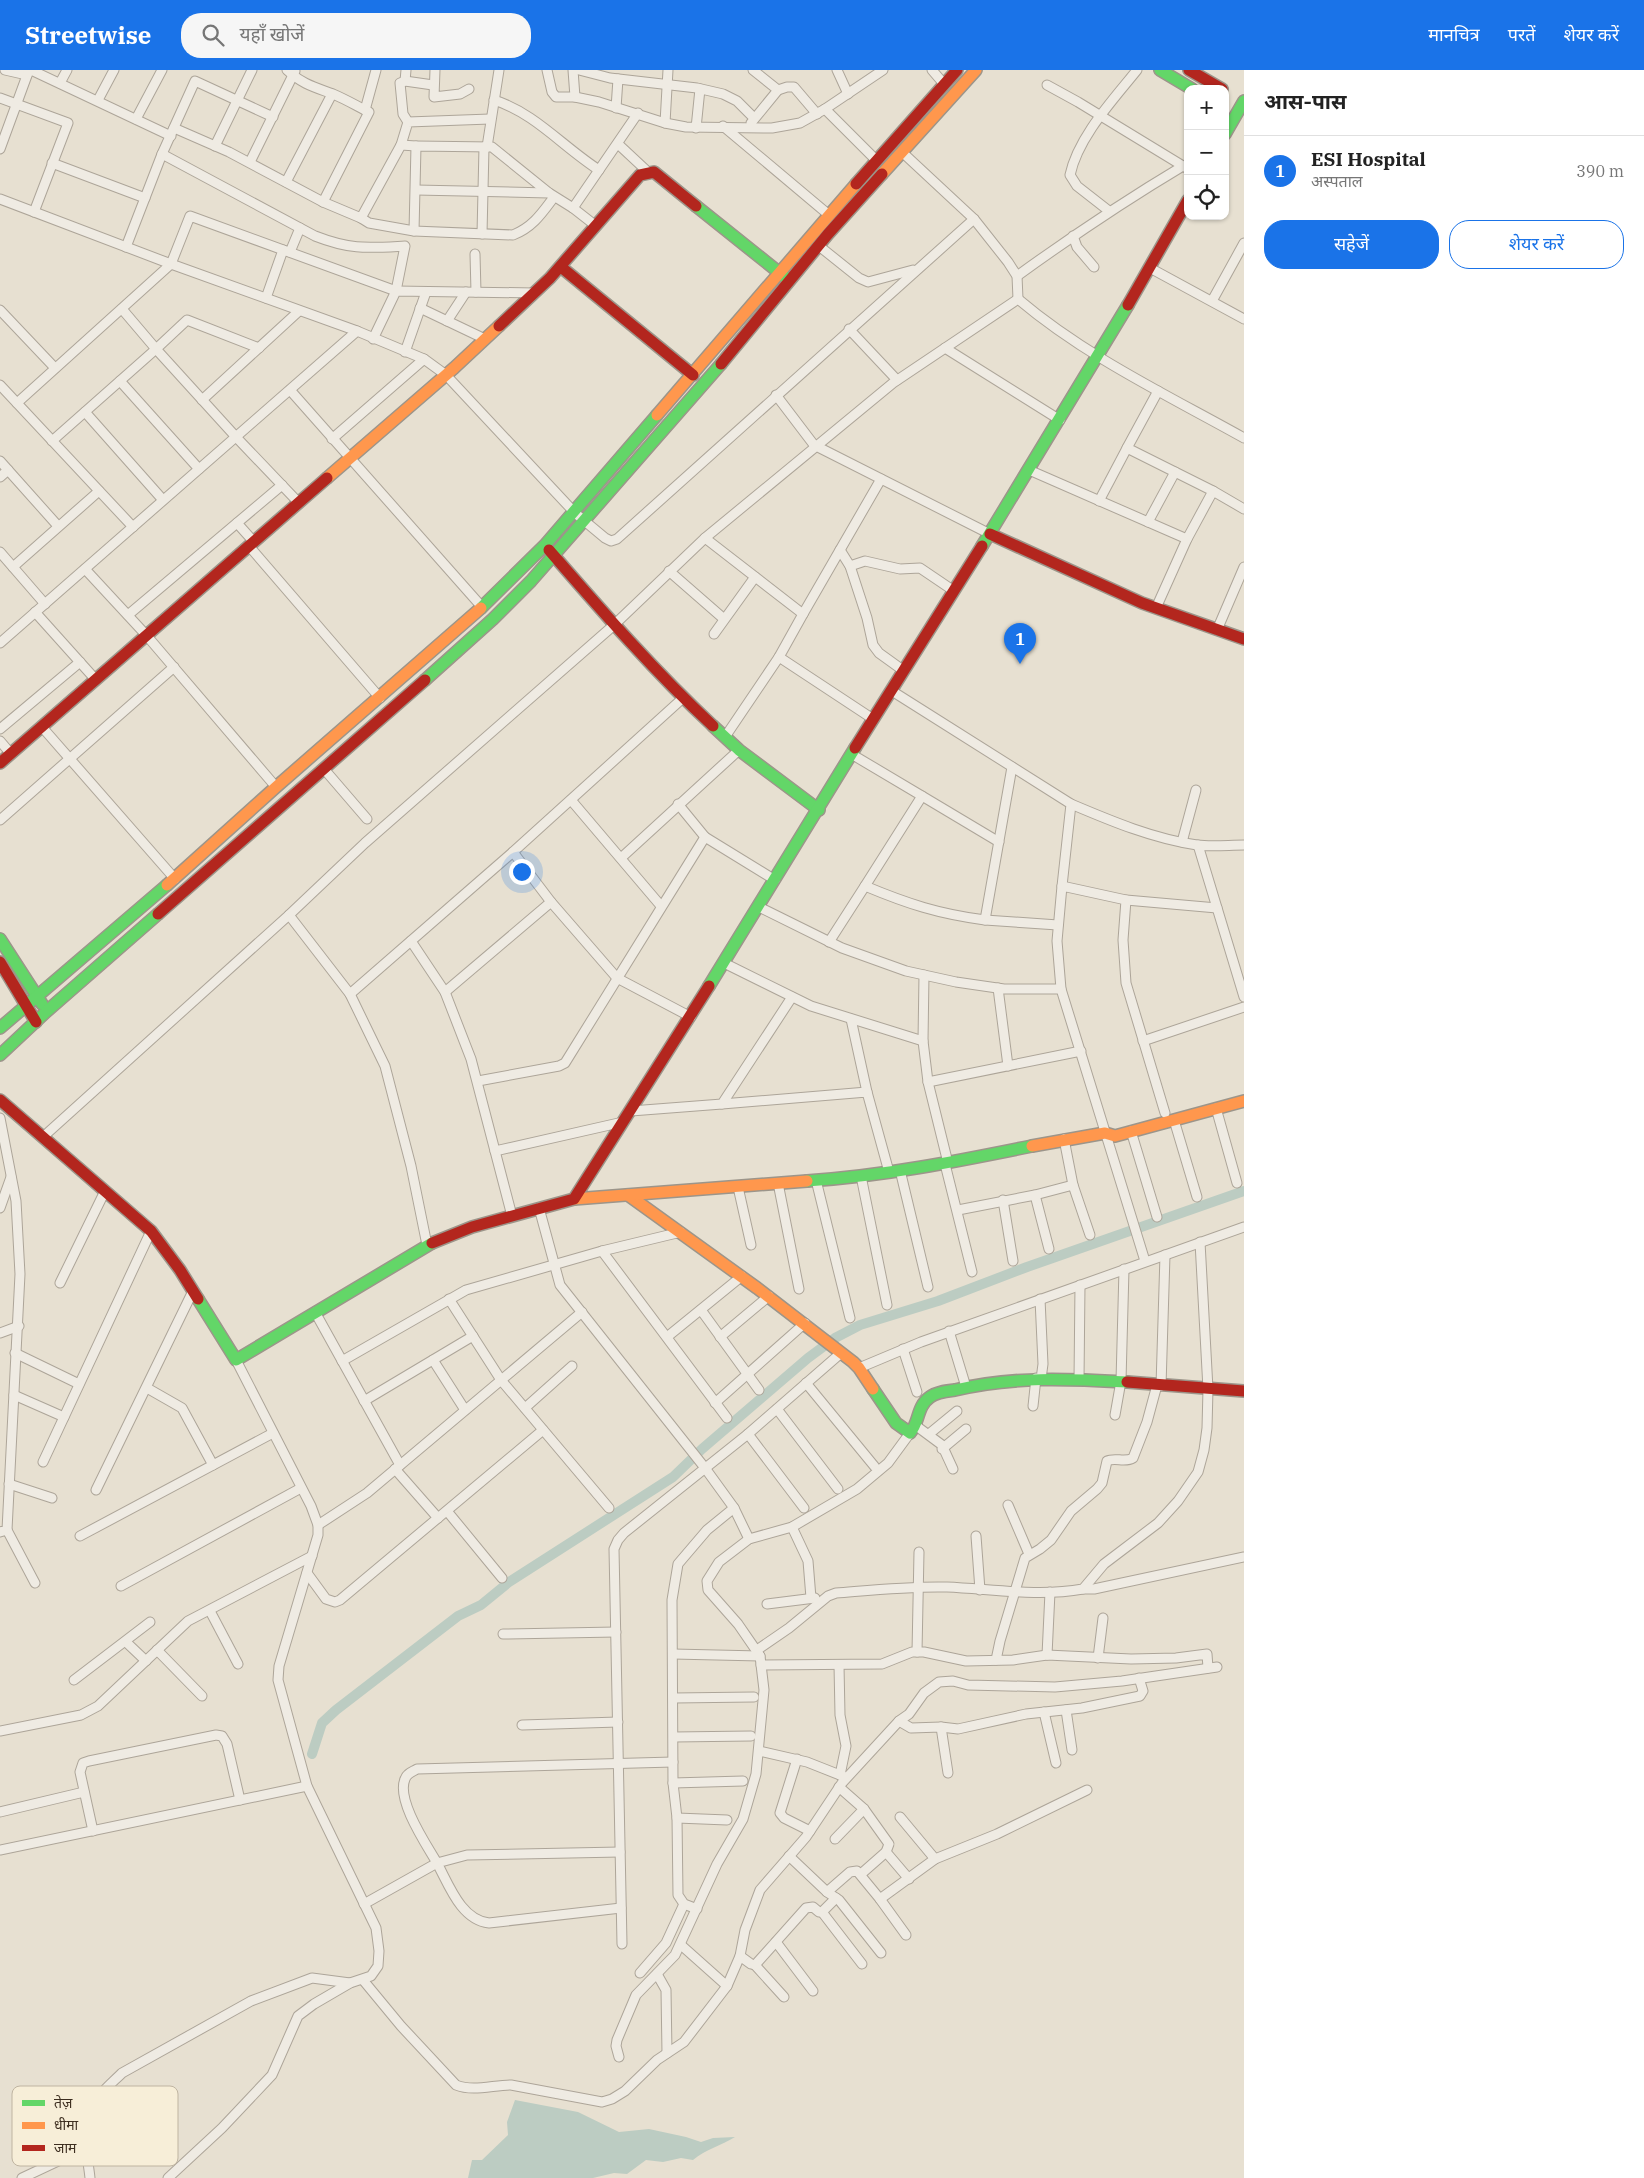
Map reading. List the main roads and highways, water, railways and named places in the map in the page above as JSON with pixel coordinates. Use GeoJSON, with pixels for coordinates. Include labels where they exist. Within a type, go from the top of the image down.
{"type":"FeatureCollection","features":[{"type":"Feature","properties":{"kind":"waterway"},"geometry":{"type":"LineString","coordinates":[[312,1754],[322,1723],[336,1710],[458,1616],[481,1605],[509,1582],[673,1477],[702,1449],[808,1358],[835,1338],[860,1325],[938,1301],[1027,1267],[1244,1191]]}},
{"type":"Feature","properties":{"kind":"place","name":"ESI Hospital"},"geometry":{"type":"Point","coordinates":[1020,664]}}]}
